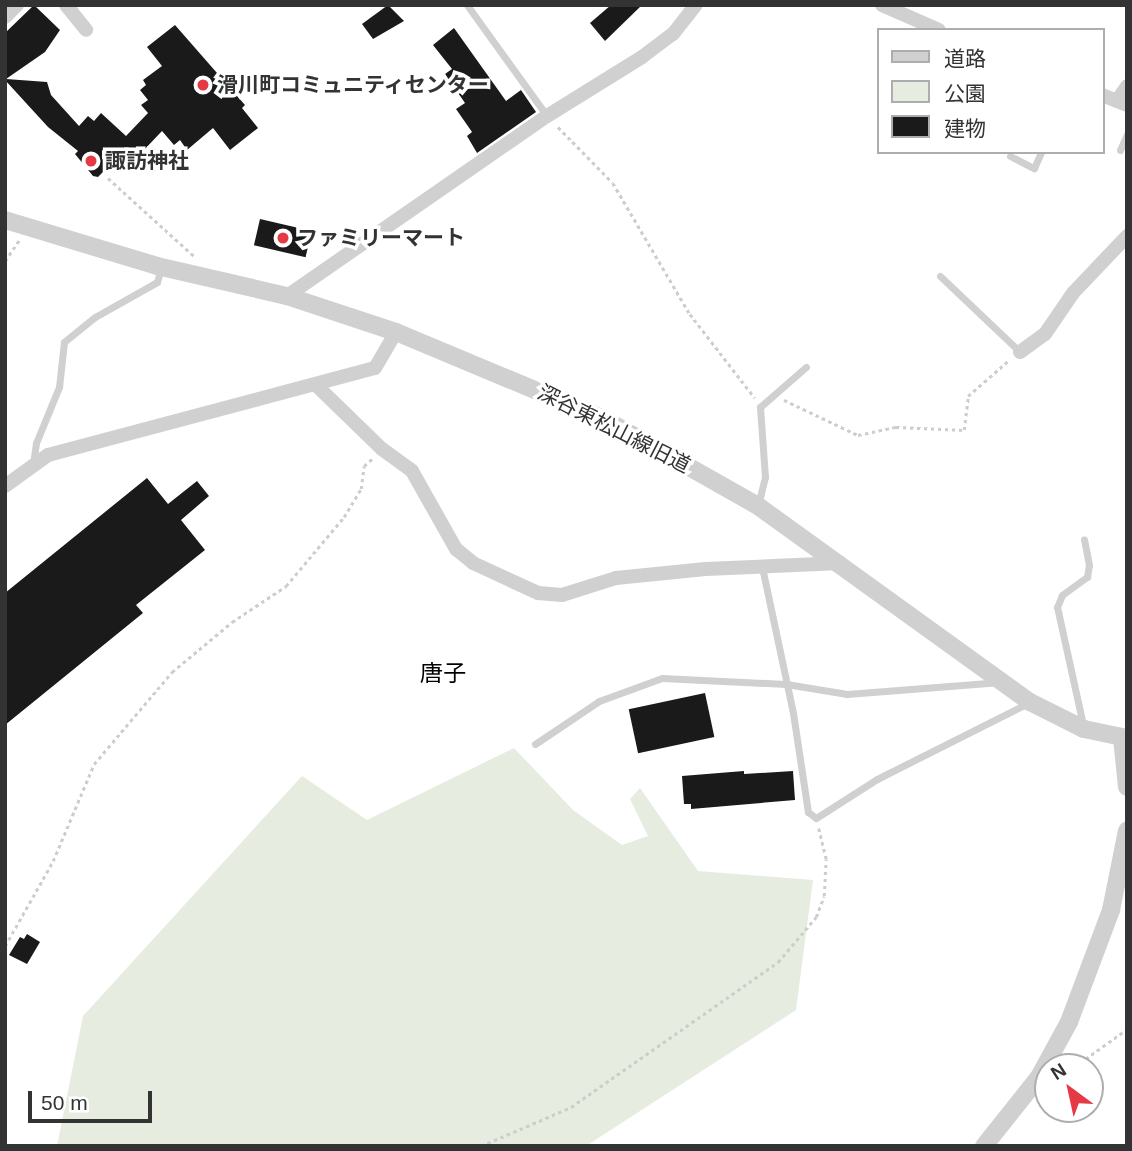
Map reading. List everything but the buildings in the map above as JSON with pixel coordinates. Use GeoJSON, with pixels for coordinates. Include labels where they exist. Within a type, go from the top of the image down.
{"type":"FeatureCollection","features":[{"type":"Feature","properties":{"kind":"street"},"geometry":{"type":"LineString","coordinates":[[5,17],[17,5]]}},
{"type":"Feature","properties":{"kind":"street"},"geometry":{"type":"LineString","coordinates":[[66,5],[86,30]]}},
{"type":"Feature","properties":{"kind":"street"},"geometry":{"type":"LineString","coordinates":[[287,296],[547,116],[673,34],[696,5]]}},
{"type":"Feature","properties":{"kind":"street"},"geometry":{"type":"LineString","coordinates":[[882,5],[934,28]]}},
{"type":"Feature","properties":{"kind":"street"},"geometry":{"type":"LineString","coordinates":[[1115,100],[1127,86]]}},
{"type":"Feature","properties":{"kind":"street","name":"深谷東松山線旧道"},"geometry":{"type":"LineString","coordinates":[[5,220],[27,229],[161,267],[287,296],[396,332],[606,420],[758,506],[1030,702],[1084,729],[1124,738]]}},
{"type":"Feature","properties":{"kind":"street"},"geometry":{"type":"LineString","coordinates":[[1020,352],[1045,334],[1073,293],[1127,236]]}},
{"type":"Feature","properties":{"kind":"street"},"geometry":{"type":"LineString","coordinates":[[5,486],[48,455],[318,387],[375,368],[396,332]]}},
{"type":"Feature","properties":{"kind":"street"},"geometry":{"type":"LineString","coordinates":[[318,387],[382,449],[412,471],[456,549],[473,563],[538,593],[562,595],[616,578],[841,564]]}},
{"type":"Feature","properties":{"kind":"street"},"geometry":{"type":"LineString","coordinates":[[1124,738],[1127,787]]}},
{"type":"Feature","properties":{"kind":"street"},"geometry":{"type":"LineString","coordinates":[[984,1146],[1039,1077],[1069,1023],[1111,910],[1127,831]]}},
{"type":"Feature","properties":{"kind":"lane"},"geometry":{"type":"LineString","coordinates":[[467,5],[547,116]]}},
{"type":"Feature","properties":{"kind":"lane"},"geometry":{"type":"LineString","coordinates":[[1120,150],[1127,134]]}},
{"type":"Feature","properties":{"kind":"lane"},"geometry":{"type":"LineString","coordinates":[[1010,156],[1034,168],[1040,154]]}},
{"type":"Feature","properties":{"kind":"lane"},"geometry":{"type":"LineString","coordinates":[[33,465],[36,443],[59,387],[64,342],[94,317],[157,282],[161,267]]}},
{"type":"Feature","properties":{"kind":"lane"},"geometry":{"type":"LineString","coordinates":[[940,276],[1020,352]]}},
{"type":"Feature","properties":{"kind":"lane"},"geometry":{"type":"LineString","coordinates":[[758,506],[765,477],[760,407],[806,367]]}},
{"type":"Feature","properties":{"kind":"lane"},"geometry":{"type":"LineString","coordinates":[[1084,539],[1087,577],[1062,595],[1058,607],[1084,729]]}},
{"type":"Feature","properties":{"kind":"lane"},"geometry":{"type":"LineString","coordinates":[[762,567],[786,684],[807,811],[816,818],[877,779],[1030,702]]}},
{"type":"Feature","properties":{"kind":"lane"},"geometry":{"type":"LineString","coordinates":[[535,744],[599,701],[662,678],[786,684],[847,694],[1001,681]]}},
{"type":"Feature","properties":{"kind":"path"},"geometry":{"type":"LineString","coordinates":[[547,116],[613,183],[690,314],[760,407]]}},
{"type":"Feature","properties":{"kind":"path"},"geometry":{"type":"LineString","coordinates":[[108,178],[198,260]]}},
{"type":"Feature","properties":{"kind":"path"},"geometry":{"type":"LineString","coordinates":[[5,261],[27,229]]}},
{"type":"Feature","properties":{"kind":"path"},"geometry":{"type":"LineString","coordinates":[[775,395],[858,435],[896,427],[964,430],[968,396],[974,386],[1020,352]]}},
{"type":"Feature","properties":{"kind":"path"},"geometry":{"type":"LineString","coordinates":[[5,946],[53,861],[94,764],[172,673],[232,622],[286,586],[344,517],[361,489],[364,466],[382,449]]}},
{"type":"Feature","properties":{"kind":"path"},"geometry":{"type":"LineString","coordinates":[[481,1146],[571,1107],[778,962],[816,917],[824,896],[826,859],[816,818]]}},
{"type":"Feature","properties":{"kind":"path"},"geometry":{"type":"LineString","coordinates":[[1094,1053],[1127,1029]]}},
{"type":"Feature","properties":{"kind":"green space"},"geometry":{"type":"Polygon","coordinates":[[[514,748],[573,810],[622,845],[648,836],[630,799],[640,788],[698,871],[813,880],[796,1010],[586,1146],[57,1146],[83,1016],[302,776],[367,820],[514,748]]]}},
{"type":"Feature","properties":{"kind":"place","name":"滑川町コミュニティセンター"},"geometry":{"type":"Point","coordinates":[203,85]}},
{"type":"Feature","properties":{"kind":"place","name":"諏訪神社"},"geometry":{"type":"Point","coordinates":[91,161]}},
{"type":"Feature","properties":{"kind":"place","name":"ファミリーマート"},"geometry":{"type":"Point","coordinates":[283,238]}},
{"type":"Feature","properties":{"kind":"district","name":"唐子"},"geometry":{"type":"Point","coordinates":[443,673]}}]}
